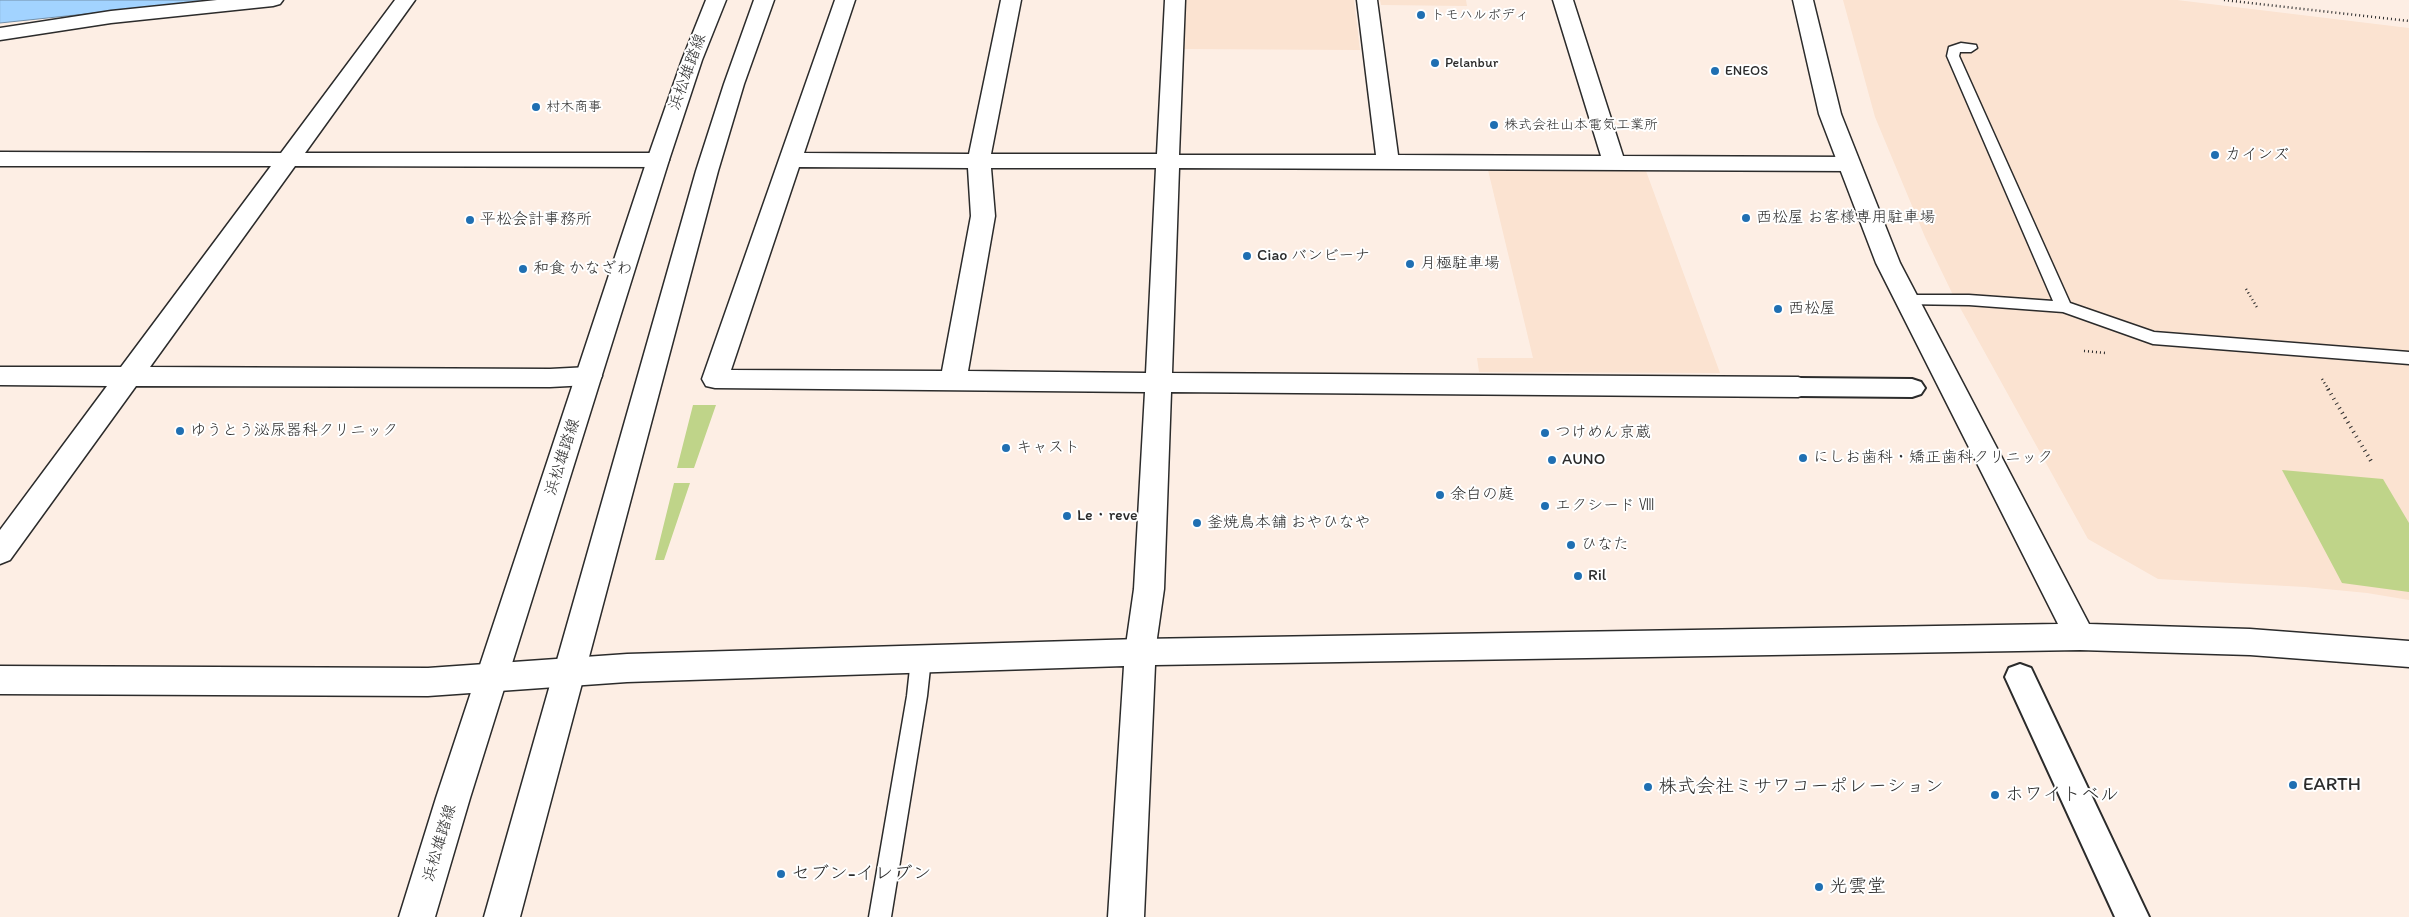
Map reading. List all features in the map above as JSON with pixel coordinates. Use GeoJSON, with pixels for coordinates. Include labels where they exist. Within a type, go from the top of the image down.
{"type":"FeatureCollection","features":[{"type":"Feature","properties":{"kind":"street"},"geometry":{"type":"LineString","coordinates":[[0,34],[111,17],[273,0]]}},
{"type":"Feature","properties":{"kind":"street"},"geometry":{"type":"LineString","coordinates":[[0,552],[406,0]]}},
{"type":"Feature","properties":{"kind":"street","name":"浜松雄踏線"},"geometry":{"type":"LineString","coordinates":[[417,917],[658,160],[692,60],[716,0]]}},
{"type":"Feature","properties":{"kind":"street"},"geometry":{"type":"LineString","coordinates":[[502,917],[710,162],[734,84],[764,0]]}},
{"type":"Feature","properties":{"kind":"street"},"geometry":{"type":"LineString","coordinates":[[845,0],[715,379],[1912,388]]}},
{"type":"Feature","properties":{"kind":"street"},"geometry":{"type":"LineString","coordinates":[[953,381],[983,216],[980,161],[1010,0]]}},
{"type":"Feature","properties":{"kind":"street"},"geometry":{"type":"LineString","coordinates":[[1126,917],[1140,652],[1149,589],[1175,0]]}},
{"type":"Feature","properties":{"kind":"street"},"geometry":{"type":"LineString","coordinates":[[1367,0],[1388,162]]}},
{"type":"Feature","properties":{"kind":"street"},"geometry":{"type":"LineString","coordinates":[[1563,0],[1614,162]]}},
{"type":"Feature","properties":{"kind":"street"},"geometry":{"type":"LineString","coordinates":[[1803,0],[1830,114],[1876,235],[1906,300],[2080,638]]}},
{"type":"Feature","properties":{"kind":"street"},"geometry":{"type":"LineString","coordinates":[[0,159],[658,160]]}},
{"type":"Feature","properties":{"kind":"street"},"geometry":{"type":"LineString","coordinates":[[790,160],[1849,164]]}},
{"type":"Feature","properties":{"kind":"street"},"geometry":{"type":"LineString","coordinates":[[0,376],[550,378],[589,376]]}},
{"type":"Feature","properties":{"kind":"street"},"geometry":{"type":"LineString","coordinates":[[0,680],[428,682],[627,668],[1140,652],[2080,638],[2241,642],[2409,654]]}},
{"type":"Feature","properties":{"kind":"street"},"geometry":{"type":"LineString","coordinates":[[2020,678],[2132,917]]}},
{"type":"Feature","properties":{"kind":"lane"},"geometry":{"type":"LineString","coordinates":[[1971,48],[1961,47],[1954,50],[1953,56],[2064,307]]}},
{"type":"Feature","properties":{"kind":"lane"},"geometry":{"type":"LineString","coordinates":[[1906,300],[1969,300],[2064,307],[2153,338],[2409,358]]}},
{"type":"Feature","properties":{"kind":"lane"},"geometry":{"type":"LineString","coordinates":[[880,917],[917,696],[921,659]]}},
{"type":"Feature","properties":{"kind":"path"},"geometry":{"type":"LineString","coordinates":[[2224,0],[2409,21]]}},
{"type":"Feature","properties":{"kind":"path"},"geometry":{"type":"LineString","coordinates":[[2246,289],[2258,309]]}},
{"type":"Feature","properties":{"kind":"path"},"geometry":{"type":"LineString","coordinates":[[2321,378],[2371,461]]}},
{"type":"Feature","properties":{"kind":"shaded area"},"geometry":{"type":"Polygon","coordinates":[[[1185,0],[1354,0],[1360,50],[1183,49],[1185,0]]]}},
{"type":"Feature","properties":{"kind":"shaded area"},"geometry":{"type":"Polygon","coordinates":[[[1380,0],[1466,0],[1467,6],[1381,5],[1380,0]]]}},
{"type":"Feature","properties":{"kind":"shaded area"},"geometry":{"type":"Polygon","coordinates":[[[1843,0],[2177,0],[2409,28],[2409,600],[2367,593],[2305,587],[2158,579],[2088,539],[1953,295],[1925,237],[1875,117],[1843,0]]]}},
{"type":"Feature","properties":{"kind":"shaded area"},"geometry":{"type":"Polygon","coordinates":[[[1488,170],[1646,171],[1720,373],[1479,372],[1477,358],[1533,358],[1488,170]]]}},
{"type":"Feature","properties":{"kind":"green space"},"geometry":{"type":"Polygon","coordinates":[[[693,405],[716,405],[694,468],[677,468],[693,405]]]}},
{"type":"Feature","properties":{"kind":"green space"},"geometry":{"type":"Polygon","coordinates":[[[2282,470],[2383,479],[2409,523],[2409,592],[2342,583],[2282,470]]]}},
{"type":"Feature","properties":{"kind":"green space"},"geometry":{"type":"Polygon","coordinates":[[[674,483],[690,483],[664,560],[655,560],[674,483]]]}},
{"type":"Feature","properties":{"kind":"water"},"geometry":{"type":"Polygon","coordinates":[[[0,0],[218,0],[0,23],[0,0]]]}},
{"type":"Feature","properties":{"kind":"place","name":"トモハルボディ"},"geometry":{"type":"Point","coordinates":[1421,15]}},
{"type":"Feature","properties":{"kind":"place","name":"Pelanbur"},"geometry":{"type":"Point","coordinates":[1435,63]}},
{"type":"Feature","properties":{"kind":"place","name":"ENEOS"},"geometry":{"type":"Point","coordinates":[1715,71]}},
{"type":"Feature","properties":{"kind":"place","name":"村木商事"},"geometry":{"type":"Point","coordinates":[536,107]}},
{"type":"Feature","properties":{"kind":"place","name":"株式会社山本電気工業所"},"geometry":{"type":"Point","coordinates":[1494,125]}},
{"type":"Feature","properties":{"kind":"place","name":"カインズ"},"geometry":{"type":"Point","coordinates":[2215,155]}},
{"type":"Feature","properties":{"kind":"place","name":"西松屋 お客様専用駐車場"},"geometry":{"type":"Point","coordinates":[1746,218]}},
{"type":"Feature","properties":{"kind":"place","name":"平松会計事務所"},"geometry":{"type":"Point","coordinates":[470,220]}},
{"type":"Feature","properties":{"kind":"place","name":"Ciao バンビーナ"},"geometry":{"type":"Point","coordinates":[1247,256]}},
{"type":"Feature","properties":{"kind":"place","name":"月極駐車場"},"geometry":{"type":"Point","coordinates":[1410,264]}},
{"type":"Feature","properties":{"kind":"place","name":"和食 かなざわ"},"geometry":{"type":"Point","coordinates":[523,269]}},
{"type":"Feature","properties":{"kind":"place","name":"西松屋"},"geometry":{"type":"Point","coordinates":[1778,309]}},
{"type":"Feature","properties":{"kind":"place","name":"ゆうとう泌尿器科クリニック"},"geometry":{"type":"Point","coordinates":[180,431]}},
{"type":"Feature","properties":{"kind":"place","name":"つけめん京蔵"},"geometry":{"type":"Point","coordinates":[1545,433]}},
{"type":"Feature","properties":{"kind":"place","name":"キャスト"},"geometry":{"type":"Point","coordinates":[1006,448]}},
{"type":"Feature","properties":{"kind":"place","name":"にしお歯科・矯正歯科クリニック"},"geometry":{"type":"Point","coordinates":[1803,458]}},
{"type":"Feature","properties":{"kind":"place","name":"AUNO"},"geometry":{"type":"Point","coordinates":[1552,460]}},
{"type":"Feature","properties":{"kind":"place","name":"余白の庭"},"geometry":{"type":"Point","coordinates":[1440,495]}},
{"type":"Feature","properties":{"kind":"place","name":"エクシード Ⅷ"},"geometry":{"type":"Point","coordinates":[1545,506]}},
{"type":"Feature","properties":{"kind":"place","name":"Le・reve"},"geometry":{"type":"Point","coordinates":[1067,516]}},
{"type":"Feature","properties":{"kind":"place","name":"釜焼鳥本舗 おやひなや"},"geometry":{"type":"Point","coordinates":[1197,523]}},
{"type":"Feature","properties":{"kind":"place","name":"ひなた"},"geometry":{"type":"Point","coordinates":[1571,545]}},
{"type":"Feature","properties":{"kind":"place","name":"Ril"},"geometry":{"type":"Point","coordinates":[1578,576]}},
{"type":"Feature","properties":{"kind":"place","name":"EARTH"},"geometry":{"type":"Point","coordinates":[2293,785]}},
{"type":"Feature","properties":{"kind":"place","name":"株式会社ミサワコーポレーション"},"geometry":{"type":"Point","coordinates":[1648,787]}},
{"type":"Feature","properties":{"kind":"place","name":"ホワイトベル"},"geometry":{"type":"Point","coordinates":[1995,795]}},
{"type":"Feature","properties":{"kind":"place","name":"セブン-イレブン"},"geometry":{"type":"Point","coordinates":[781,874]}},
{"type":"Feature","properties":{"kind":"place","name":"光雲堂"},"geometry":{"type":"Point","coordinates":[1819,887]}}]}
